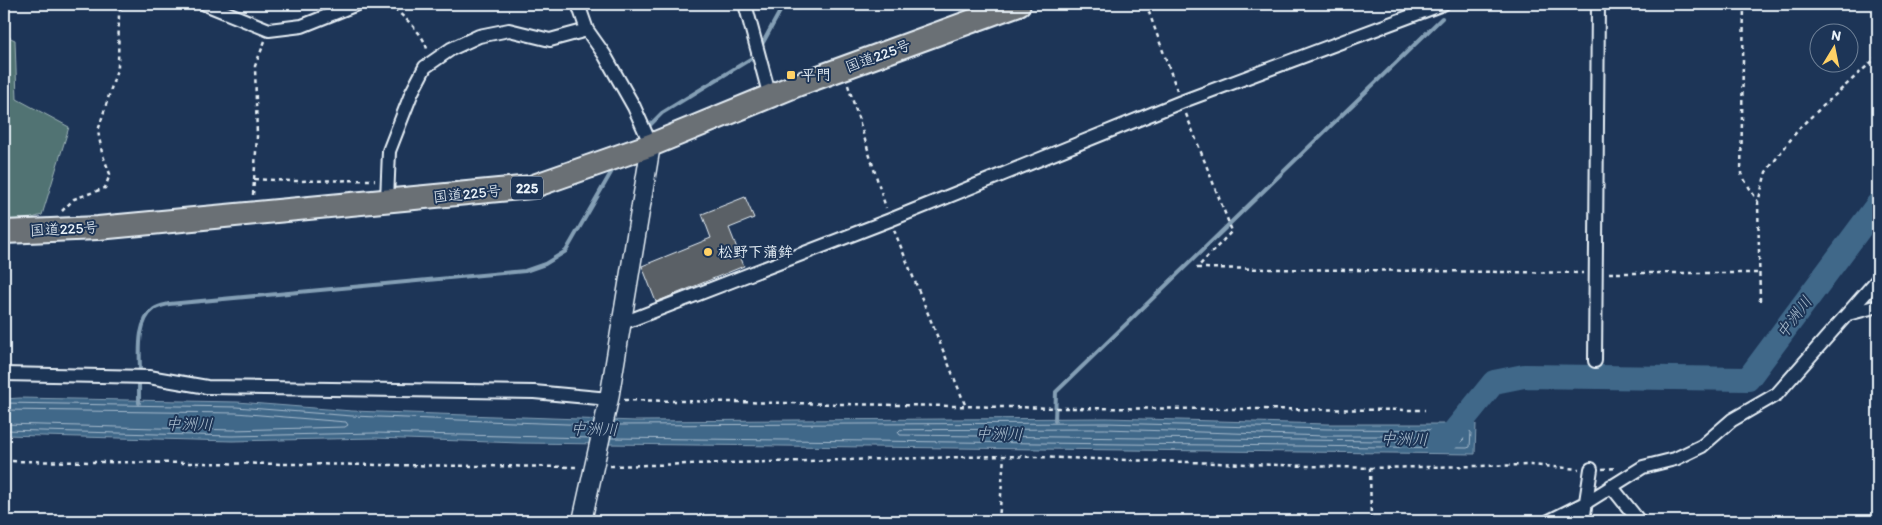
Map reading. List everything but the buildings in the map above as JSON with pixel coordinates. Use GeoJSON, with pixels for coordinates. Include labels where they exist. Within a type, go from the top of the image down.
{"type":"FeatureCollection","features":[{"type":"Feature","properties":{"kind":"highway","name":"国道225号"},"geometry":{"type":"LineString","coordinates":[[4,232],[98,228],[388,190],[531,187],[651,145],[842,69],[1018,4]]}},
{"type":"Feature","properties":{"kind":"street"},"geometry":{"type":"LineString","coordinates":[[205,4],[269,30],[302,26],[357,4]]}},
{"type":"Feature","properties":{"kind":"street"},"geometry":{"type":"LineString","coordinates":[[578,4],[586,30],[604,54],[630,100],[651,145],[623,323],[596,461],[582,521]]}},
{"type":"Feature","properties":{"kind":"street"},"geometry":{"type":"LineString","coordinates":[[745,4],[770,97]]}},
{"type":"Feature","properties":{"kind":"street"},"geometry":{"type":"LineString","coordinates":[[623,323],[890,220],[1181,102],[1443,4]]}},
{"type":"Feature","properties":{"kind":"street"},"geometry":{"type":"LineString","coordinates":[[1596,361],[1598,4]]}},
{"type":"Feature","properties":{"kind":"street"},"geometry":{"type":"LineString","coordinates":[[388,190],[389,150],[412,92],[426,67],[451,49],[479,36],[509,30],[550,40],[586,30]]}},
{"type":"Feature","properties":{"kind":"street"},"geometry":{"type":"LineString","coordinates":[[1549,521],[1587,502],[1643,467],[1675,459],[1702,446],[1732,420],[1777,394],[1878,279]]}},
{"type":"Feature","properties":{"kind":"street"},"geometry":{"type":"LineString","coordinates":[[1848,314],[1878,306]]}},
{"type":"Feature","properties":{"kind":"street"},"geometry":{"type":"LineString","coordinates":[[4,374],[148,377],[207,386],[534,392],[608,402]]}},
{"type":"Feature","properties":{"kind":"street"},"geometry":{"type":"LineString","coordinates":[[1583,521],[1591,469]]}},
{"type":"Feature","properties":{"kind":"street"},"geometry":{"type":"LineString","coordinates":[[1611,486],[1639,521]]}},
{"type":"Feature","properties":{"kind":"path"},"geometry":{"type":"LineString","coordinates":[[42,230],[74,198],[105,188],[110,174],[102,153],[98,131],[118,66],[119,12],[123,4]]}},
{"type":"Feature","properties":{"kind":"path"},"geometry":{"type":"LineString","coordinates":[[388,4],[406,19],[426,43],[430,64]]}},
{"type":"Feature","properties":{"kind":"path"},"geometry":{"type":"LineString","coordinates":[[1146,4],[1181,102],[1232,231],[1198,268],[1761,273]]}},
{"type":"Feature","properties":{"kind":"path"},"geometry":{"type":"LineString","coordinates":[[1744,4],[1741,174],[1758,202]]}},
{"type":"Feature","properties":{"kind":"path"},"geometry":{"type":"LineString","coordinates":[[262,198],[253,196],[258,105],[255,66],[269,30]]}},
{"type":"Feature","properties":{"kind":"path"},"geometry":{"type":"LineString","coordinates":[[1760,301],[1761,273],[1758,202],[1766,172],[1780,151],[1801,126],[1878,56]]}},
{"type":"Feature","properties":{"kind":"path"},"geometry":{"type":"LineString","coordinates":[[842,69],[890,220],[966,407]]}},
{"type":"Feature","properties":{"kind":"path"},"geometry":{"type":"LineString","coordinates":[[254,179],[388,190]]}},
{"type":"Feature","properties":{"kind":"path"},"geometry":{"type":"LineString","coordinates":[[608,402],[1425,410]]}},
{"type":"Feature","properties":{"kind":"path"},"geometry":{"type":"LineString","coordinates":[[1000,521],[1004,456]]}},
{"type":"Feature","properties":{"kind":"path"},"geometry":{"type":"LineString","coordinates":[[4,461],[596,461],[1004,456],[1370,468],[1531,466],[1591,469]]}},
{"type":"Feature","properties":{"kind":"path"},"geometry":{"type":"LineString","coordinates":[[1370,468],[1370,521]]}},
{"type":"Feature","properties":{"kind":"green space"},"geometry":{"type":"Polygon","coordinates":[[[4,35],[15,40],[17,99],[69,127],[42,215],[16,223],[4,222],[4,35]]]}},
{"type":"Feature","properties":{"kind":"water"},"geometry":{"type":"Polygon","coordinates":[[[4,399],[237,402],[352,411],[636,421],[1107,418],[1327,424],[1476,424],[1475,454],[520,443],[375,438],[232,441],[4,435],[4,399]]]}},
{"type":"Feature","properties":{"kind":"waterway"},"geometry":{"type":"LineString","coordinates":[[760,48],[784,4]]}},
{"type":"Feature","properties":{"kind":"waterway"},"geometry":{"type":"LineString","coordinates":[[1055,421],[1056,392],[1442,18]]}},
{"type":"Feature","properties":{"kind":"waterway"},"geometry":{"type":"LineString","coordinates":[[650,125],[662,113],[752,58],[756,53]]}},
{"type":"Feature","properties":{"kind":"waterway"},"geometry":{"type":"LineString","coordinates":[[140,373],[140,339],[144,322],[154,309],[169,304],[525,271],[545,264],[566,251],[612,171]]}},
{"type":"Feature","properties":{"kind":"waterway","name":"中洲川"},"geometry":{"type":"LineString","coordinates":[[1436,440],[1447,440],[1494,382],[1524,376],[1748,379],[1878,204]]}},
{"type":"Feature","properties":{"kind":"waterway"},"geometry":{"type":"LineString","coordinates":[[139,385],[139,403]]}},
{"type":"Feature","properties":{"kind":"place","name":"平門"},"geometry":{"type":"Point","coordinates":[791,75]}},
{"type":"Feature","properties":{"kind":"place","name":"松野下蒲鉾"},"geometry":{"type":"Point","coordinates":[708,252]}}]}
